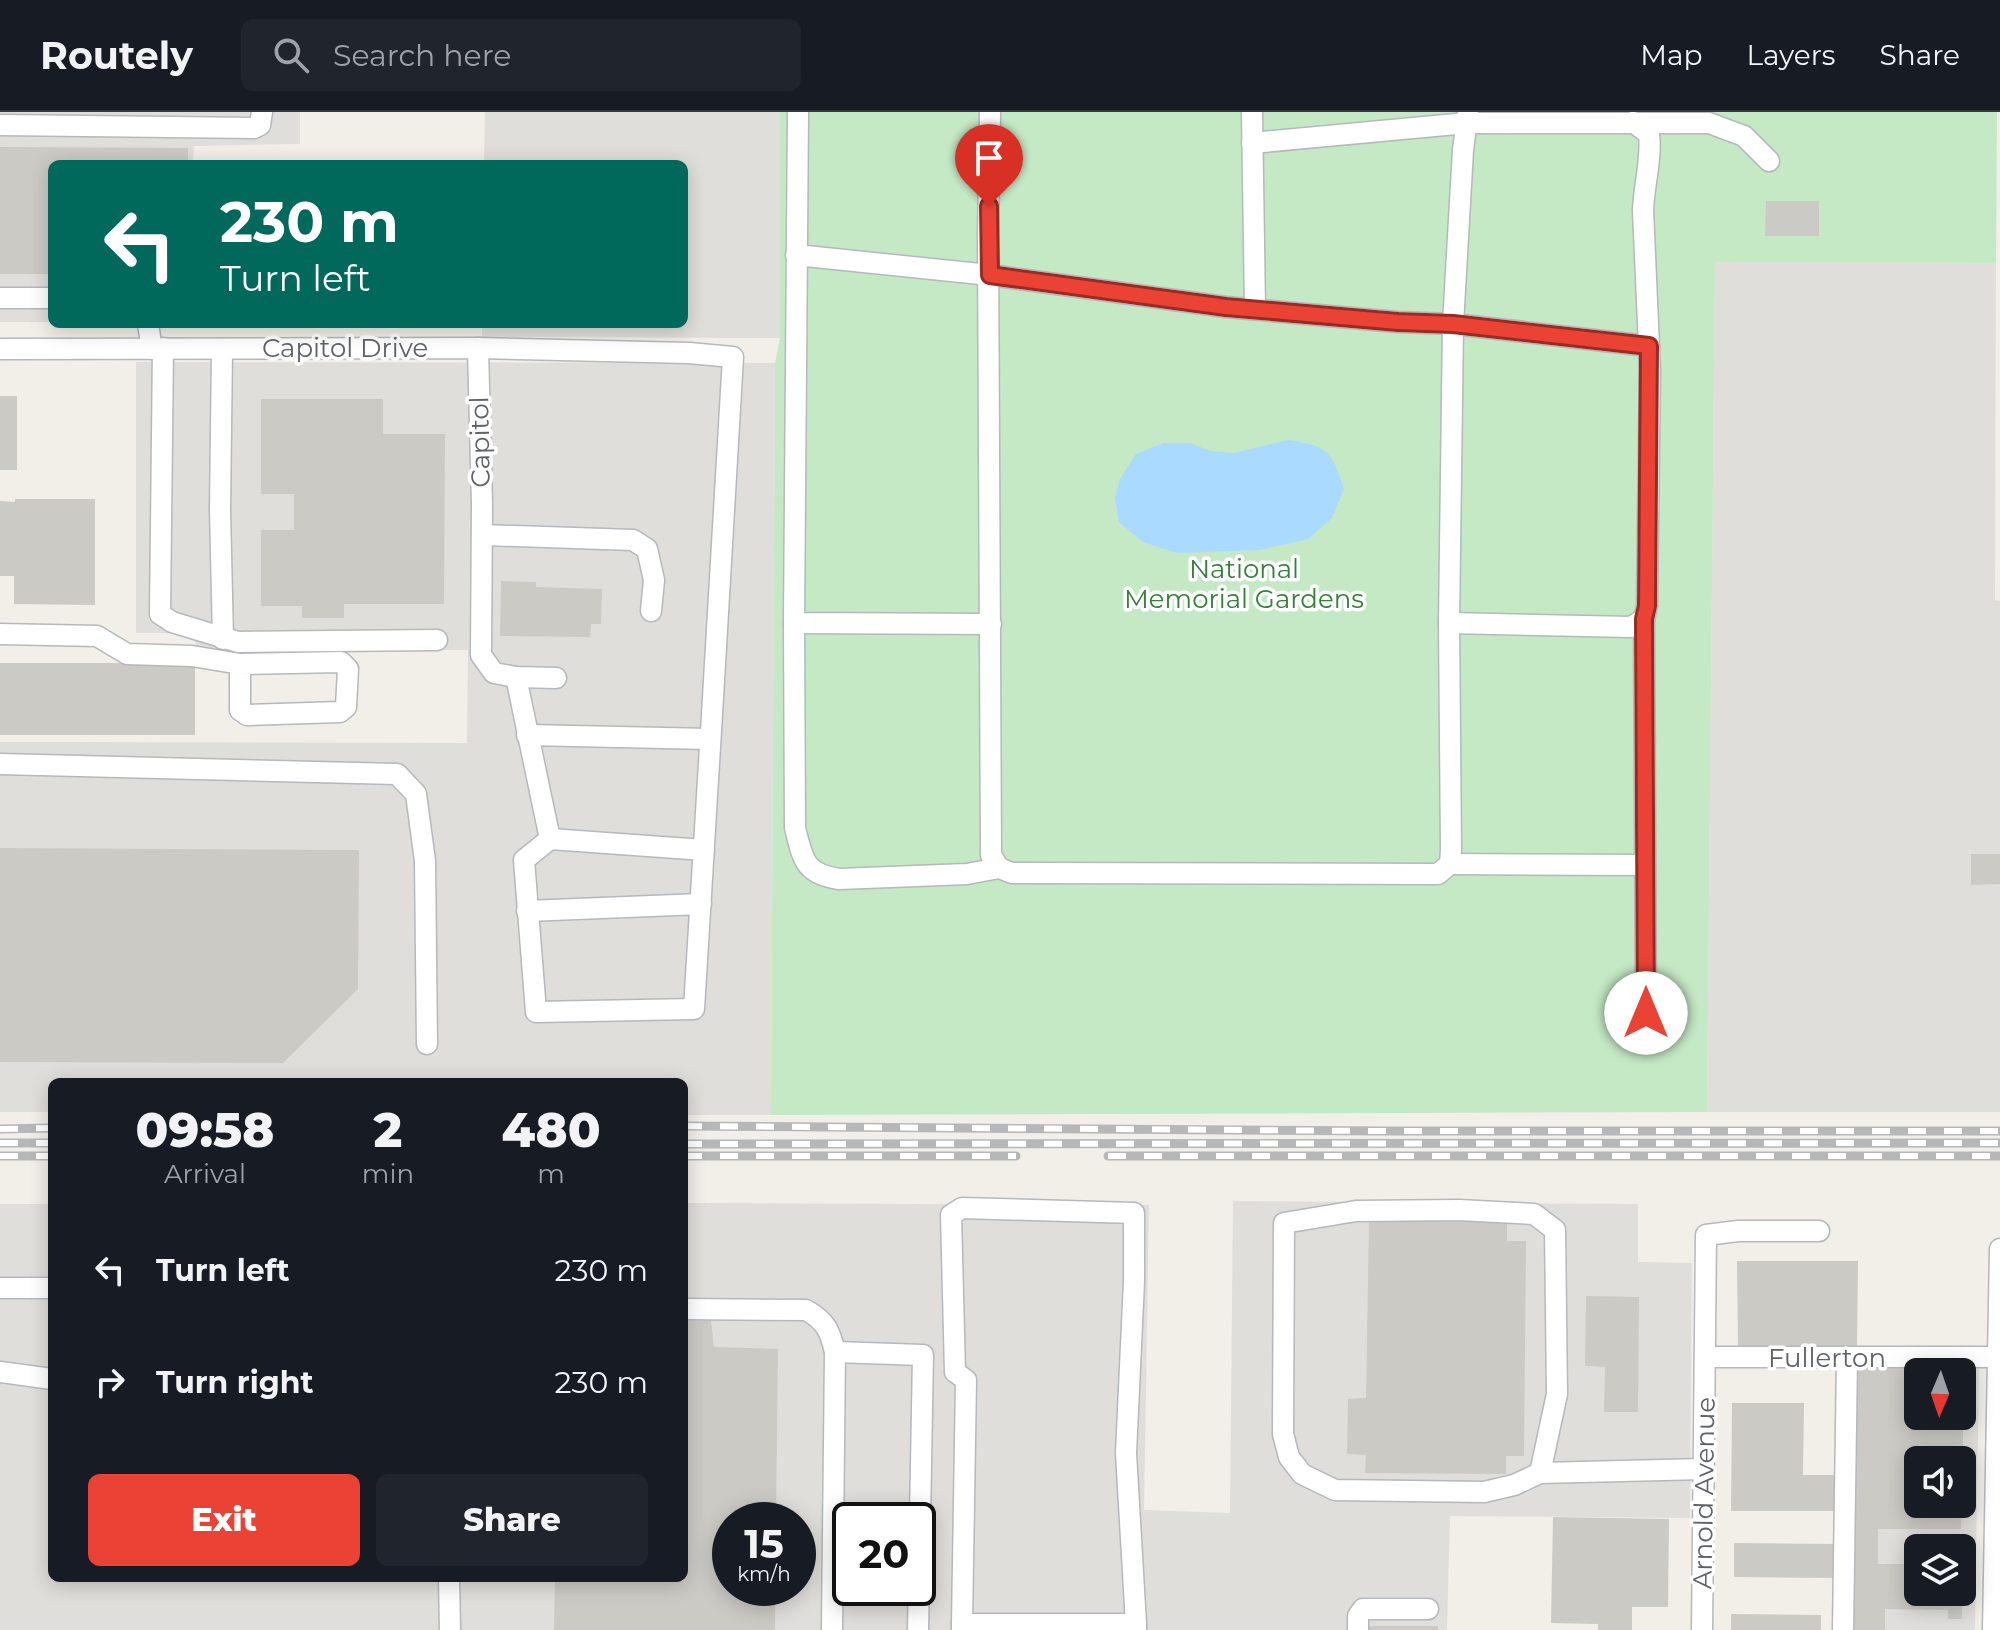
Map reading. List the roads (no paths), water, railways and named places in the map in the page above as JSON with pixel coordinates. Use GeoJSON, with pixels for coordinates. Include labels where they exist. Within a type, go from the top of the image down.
{"type":"FeatureCollection","features":[{"type":"Feature","properties":{"kind":"street"},"geometry":{"type":"LineString","coordinates":[[0,125],[205,120],[254,128],[260,125],[262,112]]}},
{"type":"Feature","properties":{"kind":"street"},"geometry":{"type":"LineString","coordinates":[[798,112],[795,828],[803,858],[819,876],[839,879],[967,874],[999,868],[1012,873],[1438,874],[1450,864],[1645,865]]}},
{"type":"Feature","properties":{"kind":"street"},"geometry":{"type":"LineString","coordinates":[[990,112],[991,855],[999,868]]}},
{"type":"Feature","properties":{"kind":"street"},"geometry":{"type":"LineString","coordinates":[[1252,112],[1255,309]]}},
{"type":"Feature","properties":{"kind":"street"},"geometry":{"type":"LineString","coordinates":[[1252,143],[1467,118],[1709,123],[1718,120],[1744,136],[1769,161]]}},
{"type":"Feature","properties":{"kind":"street"},"geometry":{"type":"LineString","coordinates":[[1450,864],[1453,324],[1467,118]]}},
{"type":"Feature","properties":{"kind":"street"},"geometry":{"type":"LineString","coordinates":[[1633,122],[1649,134],[1651,153],[1643,210],[1649,346],[1647,606],[1644,619],[1646,1013]]}},
{"type":"Feature","properties":{"kind":"street"},"geometry":{"type":"LineString","coordinates":[[796,255],[990,275],[1255,309],[1453,324],[1649,346]]}},
{"type":"Feature","properties":{"kind":"street"},"geometry":{"type":"LineString","coordinates":[[0,298],[48,298]]}},
{"type":"Feature","properties":{"kind":"street"},"geometry":{"type":"LineString","coordinates":[[150,328],[158,348],[160,614],[172,622],[238,642],[437,640]]}},
{"type":"Feature","properties":{"kind":"street","name":"Capitol Drive"},"geometry":{"type":"LineString","coordinates":[[0,349],[478,348],[689,353],[733,357],[710,739]]}},
{"type":"Feature","properties":{"kind":"street","name":"Capitol"},"geometry":{"type":"LineString","coordinates":[[478,348],[481,655],[494,673],[516,677]]}},
{"type":"Feature","properties":{"kind":"street"},"geometry":{"type":"LineString","coordinates":[[222,349],[220,526],[223,639]]}},
{"type":"Feature","properties":{"kind":"street"},"geometry":{"type":"LineString","coordinates":[[482,535],[633,540],[647,549],[654,580],[651,611]]}},
{"type":"Feature","properties":{"kind":"street"},"geometry":{"type":"LineString","coordinates":[[1449,623],[1631,627],[1644,619]]}},
{"type":"Feature","properties":{"kind":"street"},"geometry":{"type":"LineString","coordinates":[[794,623],[991,624]]}},
{"type":"Feature","properties":{"kind":"street"},"geometry":{"type":"LineString","coordinates":[[0,634],[97,636],[127,654],[192,656],[240,664],[341,662],[348,669],[346,707],[340,712],[247,715],[240,710],[240,664]]}},
{"type":"Feature","properties":{"kind":"street"},"geometry":{"type":"LineString","coordinates":[[550,839],[516,677],[556,678]]}},
{"type":"Feature","properties":{"kind":"street"},"geometry":{"type":"LineString","coordinates":[[527,735],[710,739],[704,850],[701,904],[694,1009],[536,1012],[524,860],[550,839],[704,850]]}},
{"type":"Feature","properties":{"kind":"street"},"geometry":{"type":"LineString","coordinates":[[0,764],[397,774],[416,794],[425,861],[427,1044]]}},
{"type":"Feature","properties":{"kind":"street"},"geometry":{"type":"LineString","coordinates":[[527,911],[701,904]]}},
{"type":"Feature","properties":{"kind":"street"},"geometry":{"type":"LineString","coordinates":[[962,1208],[1134,1213],[1126,1453],[1136,1627],[962,1627],[966,1380],[955,1372],[951,1215],[962,1208]]}},
{"type":"Feature","properties":{"kind":"street"},"geometry":{"type":"LineString","coordinates":[[1540,1473],[1557,1394],[1555,1230],[1534,1214],[1459,1210],[1356,1211],[1284,1223],[1283,1434],[1289,1457],[1302,1474],[1335,1490],[1484,1492],[1514,1485],[1540,1473],[1704,1469]]}},
{"type":"Feature","properties":{"kind":"street","name":"Arnold Avenue"},"geometry":{"type":"LineString","coordinates":[[1702,1630],[1706,1235],[1738,1231],[1819,1231]]}},
{"type":"Feature","properties":{"kind":"street"},"geometry":{"type":"LineString","coordinates":[[1993,1630],[2000,1249]]}},
{"type":"Feature","properties":{"kind":"street"},"geometry":{"type":"LineString","coordinates":[[0,1288],[48,1288]]}},
{"type":"Feature","properties":{"kind":"street"},"geometry":{"type":"LineString","coordinates":[[688,1309],[806,1310],[820,1318],[829,1329],[835,1352],[832,1630]]}},
{"type":"Feature","properties":{"kind":"street"},"geometry":{"type":"LineString","coordinates":[[835,1352],[923,1355],[918,1630]]}},
{"type":"Feature","properties":{"kind":"street","name":"Fullerton"},"geometry":{"type":"LineString","coordinates":[[1705,1357],[1997,1357]]}},
{"type":"Feature","properties":{"kind":"street"},"geometry":{"type":"LineString","coordinates":[[1843,1630],[1847,1358]]}},
{"type":"Feature","properties":{"kind":"street"},"geometry":{"type":"LineString","coordinates":[[0,1372],[48,1378]]}},
{"type":"Feature","properties":{"kind":"street"},"geometry":{"type":"LineString","coordinates":[[449,1582],[450,1630]]}},
{"type":"Feature","properties":{"kind":"street"},"geometry":{"type":"LineString","coordinates":[[1358,1630],[1358,1616],[1363,1609],[1428,1609]]}},
{"type":"Feature","properties":{"kind":"water"},"geometry":{"type":"Polygon","coordinates":[[[1288,440],[1312,445],[1326,452],[1336,466],[1344,489],[1332,518],[1308,539],[1260,550],[1177,553],[1143,542],[1119,522],[1115,498],[1120,479],[1136,454],[1163,443],[1190,443],[1210,451],[1234,453],[1288,440]]]}},
{"type":"Feature","properties":{"kind":"railway"},"geometry":{"type":"LineString","coordinates":[[688,1126],[2000,1131]]}},
{"type":"Feature","properties":{"kind":"railway"},"geometry":{"type":"LineString","coordinates":[[0,1129],[48,1128]]}},
{"type":"Feature","properties":{"kind":"railway"},"geometry":{"type":"LineString","coordinates":[[0,1143],[48,1143]]}},
{"type":"Feature","properties":{"kind":"railway"},"geometry":{"type":"LineString","coordinates":[[688,1144],[2000,1143]]}},
{"type":"Feature","properties":{"kind":"railway"},"geometry":{"type":"LineString","coordinates":[[0,1156],[48,1156]]}},
{"type":"Feature","properties":{"kind":"railway"},"geometry":{"type":"LineString","coordinates":[[688,1156],[1016,1156]]}},
{"type":"Feature","properties":{"kind":"railway"},"geometry":{"type":"LineString","coordinates":[[1108,1156],[2000,1156]]}},
{"type":"Feature","properties":{"kind":"park label","name":"National Memorial Gardens"},"geometry":{"type":"Point","coordinates":[1244,584]}}]}
